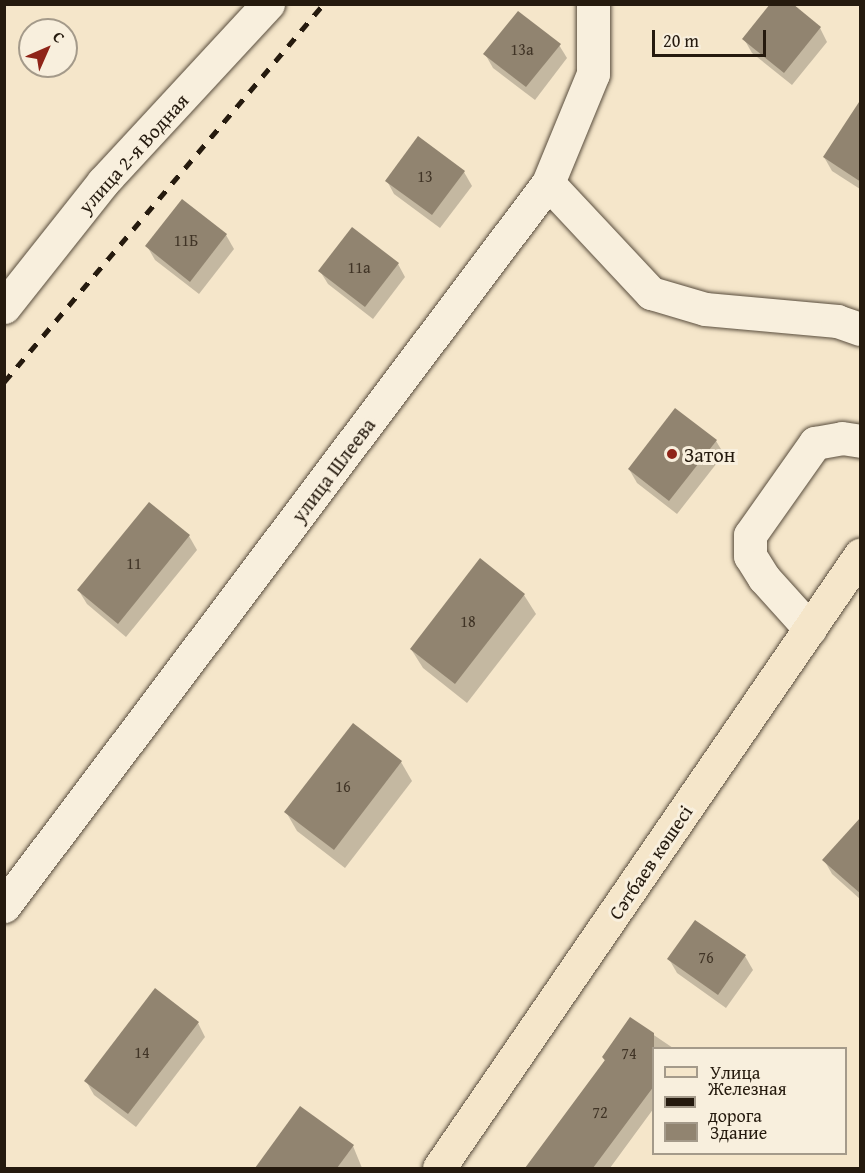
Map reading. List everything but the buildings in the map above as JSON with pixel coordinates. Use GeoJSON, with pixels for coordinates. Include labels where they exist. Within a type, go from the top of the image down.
{"type":"FeatureCollection","features":[{"type":"Feature","properties":{"kind":"main road","name":"Сәтбаев көшесі"},"geometry":{"type":"LineString","coordinates":[[439,1168],[861,555]]}},
{"type":"Feature","properties":{"kind":"street","name":"улица 2-я Водная"},"geometry":{"type":"LineString","coordinates":[[4,307],[103,182],[268,4]]}},
{"type":"Feature","properties":{"kind":"street","name":"улица Шлеева"},"geometry":{"type":"LineString","coordinates":[[4,906],[548,183],[593,74],[593,4]]}},
{"type":"Feature","properties":{"kind":"street"},"geometry":{"type":"LineString","coordinates":[[548,183],[651,292],[705,309],[837,321],[861,328]]}},
{"type":"Feature","properties":{"kind":"street"},"geometry":{"type":"LineString","coordinates":[[810,629],[764,578],[750,556],[750,535],[815,443],[842,438],[861,441]]}},
{"type":"Feature","properties":{"kind":"railway"},"geometry":{"type":"LineString","coordinates":[[4,382],[324,4]]}},
{"type":"Feature","properties":{"kind":"place","name":"Затон"},"geometry":{"type":"Point","coordinates":[672,454]}}]}
